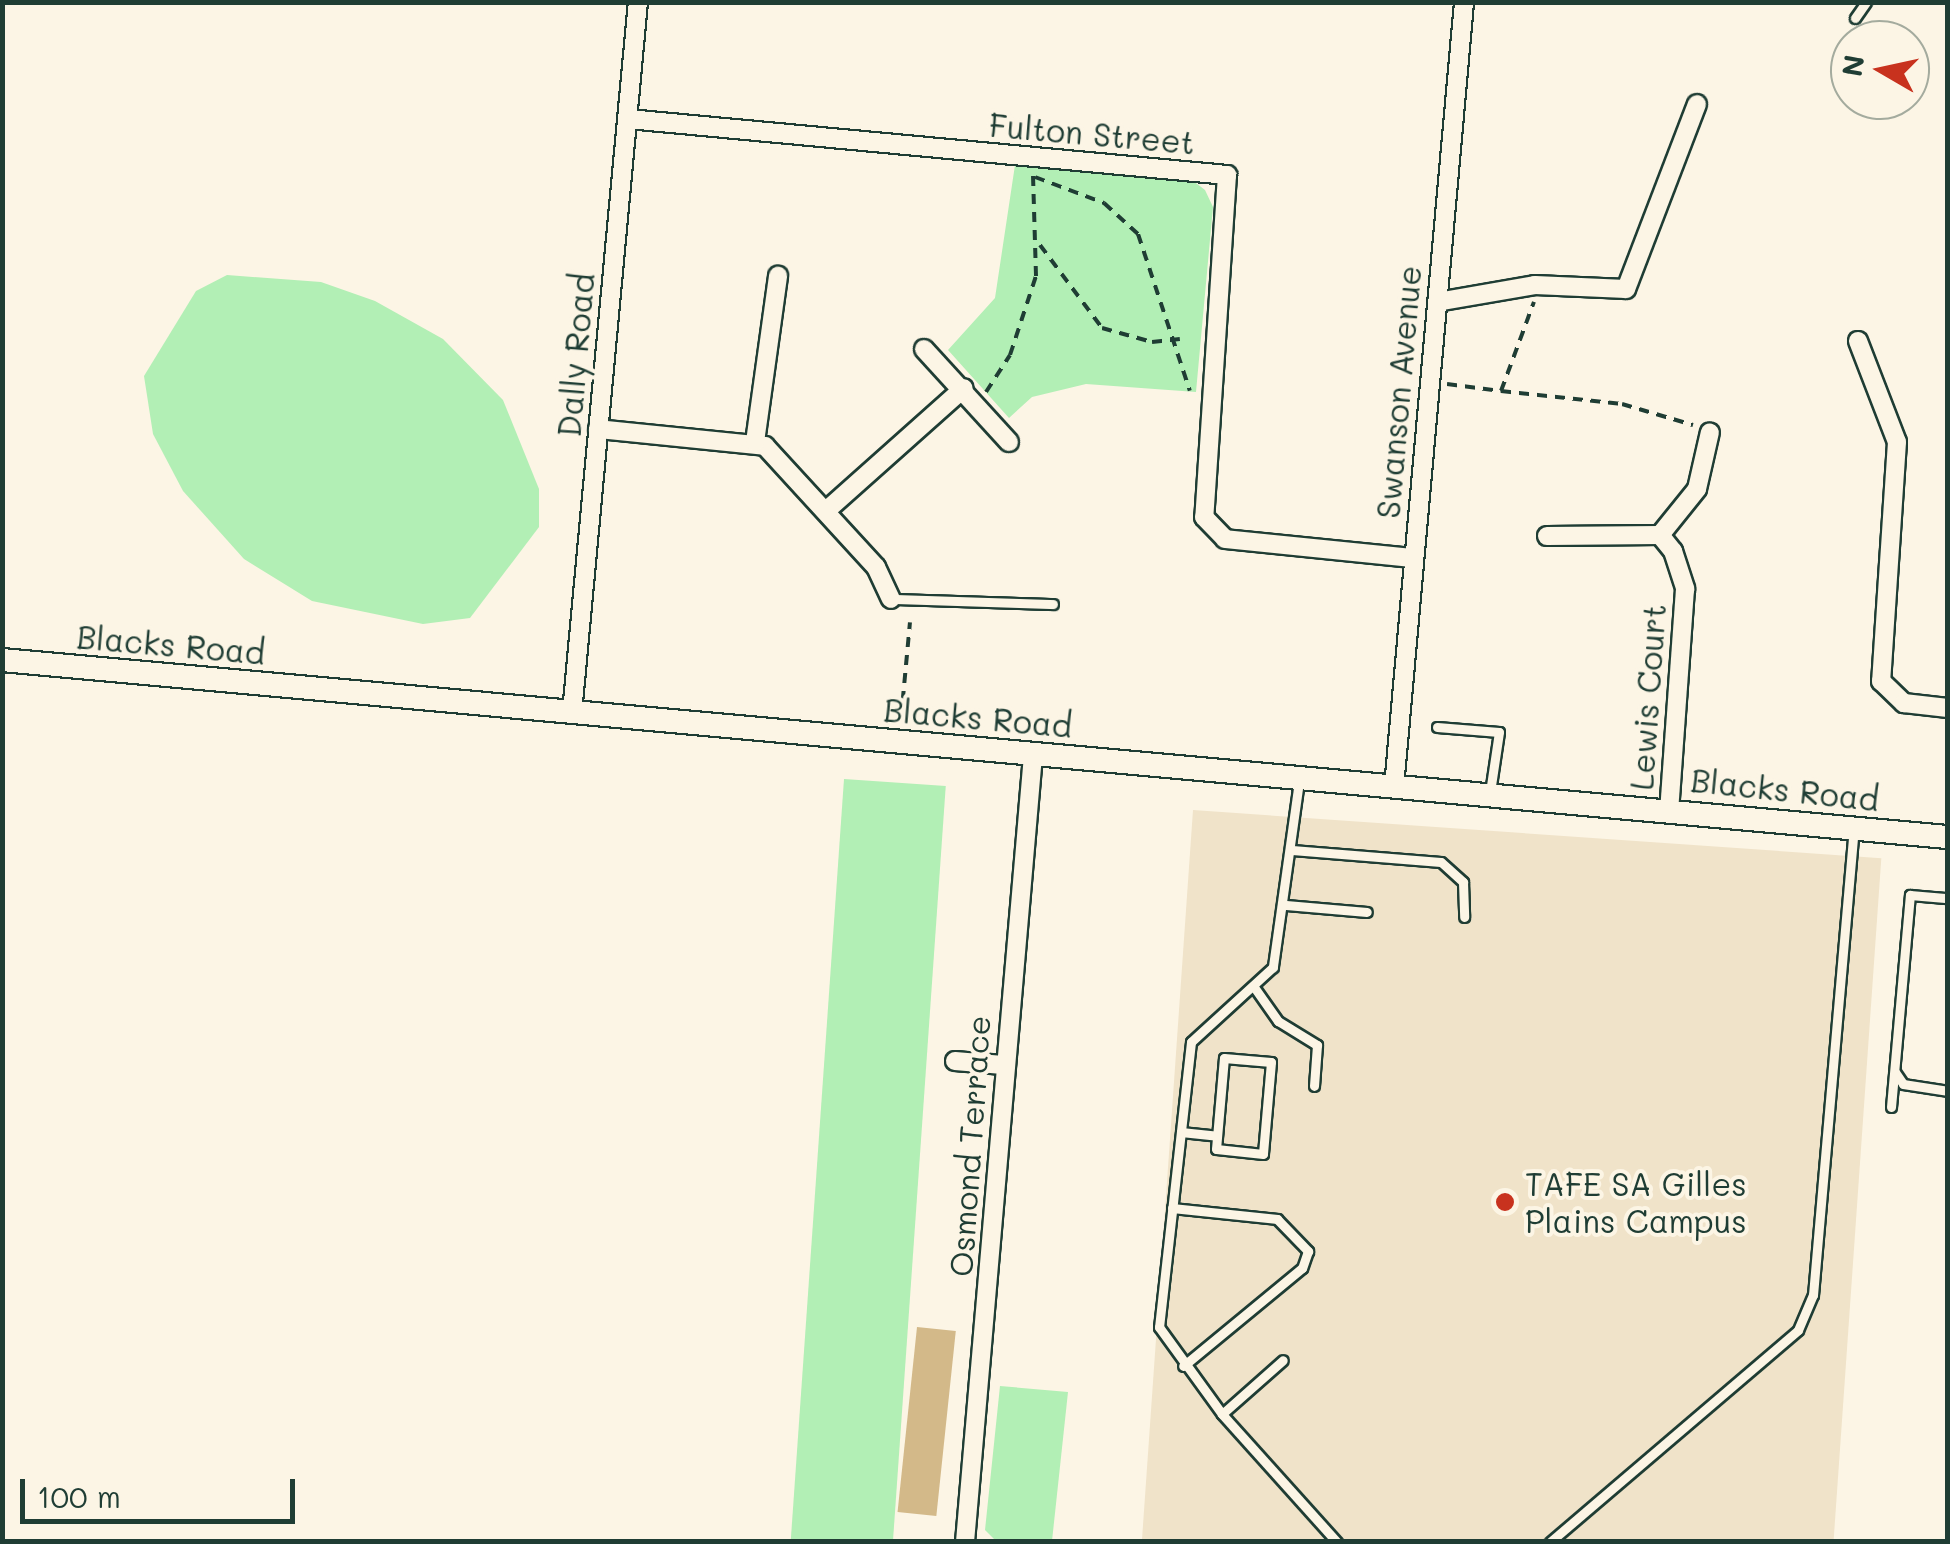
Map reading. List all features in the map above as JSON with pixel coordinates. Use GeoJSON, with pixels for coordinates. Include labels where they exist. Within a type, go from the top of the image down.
{"type":"FeatureCollection","features":[{"type":"Feature","properties":{"kind":"street","name":"Dally Road"},"geometry":{"type":"LineString","coordinates":[[572,712],[638,2]]}},
{"type":"Feature","properties":{"kind":"street","name":"Swanson Avenue"},"geometry":{"type":"LineString","coordinates":[[1394,788],[1464,2]]}},
{"type":"Feature","properties":{"kind":"street"},"geometry":{"type":"LineString","coordinates":[[1437,302],[1536,284],[1626,289],[1697,104]]}},
{"type":"Feature","properties":{"kind":"street","name":"Fulton Street"},"geometry":{"type":"LineString","coordinates":[[628,119],[1227,176],[1204,518],[1225,539],[1413,558]]}},
{"type":"Feature","properties":{"kind":"street"},"geometry":{"type":"LineString","coordinates":[[754,442],[778,276]]}},
{"type":"Feature","properties":{"kind":"street"},"geometry":{"type":"LineString","coordinates":[[1858,342],[1897,442],[1881,681],[1904,703],[1948,708]]}},
{"type":"Feature","properties":{"kind":"street"},"geometry":{"type":"LineString","coordinates":[[924,349],[964,388],[1009,442]]}},
{"type":"Feature","properties":{"kind":"street"},"geometry":{"type":"LineString","coordinates":[[827,510],[964,388]]}},
{"type":"Feature","properties":{"kind":"street"},"geometry":{"type":"LineString","coordinates":[[598,428],[754,442],[827,510],[891,598]]}},
{"type":"Feature","properties":{"kind":"street"},"geometry":{"type":"LineString","coordinates":[[1548,536],[1660,535],[1697,489],[1702,429]]}},
{"type":"Feature","properties":{"kind":"street","name":"Lewis Court"},"geometry":{"type":"LineString","coordinates":[[1660,535],[1685,590],[1669,810]]}},
{"type":"Feature","properties":{"kind":"street","name":"Blacks Road"},"geometry":{"type":"LineString","coordinates":[[2,660],[1948,837]]}},
{"type":"Feature","properties":{"kind":"street","name":"Osmond Terrace"},"geometry":{"type":"LineString","coordinates":[[965,1542],[1003,1066],[1033,755]]}},
{"type":"Feature","properties":{"kind":"street"},"geometry":{"type":"LineString","coordinates":[[955,1060],[1003,1066]]}},
{"type":"Feature","properties":{"kind":"lane"},"geometry":{"type":"LineString","coordinates":[[1855,18],[1866,2]]}},
{"type":"Feature","properties":{"kind":"lane"},"geometry":{"type":"LineString","coordinates":[[891,598],[1053,604]]}},
{"type":"Feature","properties":{"kind":"lane"},"geometry":{"type":"LineString","coordinates":[[1437,727],[1499,732],[1490,795]]}},
{"type":"Feature","properties":{"kind":"lane"},"geometry":{"type":"LineString","coordinates":[[1300,778],[1286,906],[1273,967],[1191,1042],[1159,1326],[1182,1366],[1337,1542]]}},
{"type":"Feature","properties":{"kind":"lane"},"geometry":{"type":"LineString","coordinates":[[1550,1542],[1798,1330],[1813,1295],[1854,828]]}},
{"type":"Feature","properties":{"kind":"lane"},"geometry":{"type":"LineString","coordinates":[[1292,850],[1441,862],[1462,882],[1464,917]]}},
{"type":"Feature","properties":{"kind":"lane"},"geometry":{"type":"LineString","coordinates":[[1892,1107],[1910,895],[1948,898]]}},
{"type":"Feature","properties":{"kind":"lane"},"geometry":{"type":"LineString","coordinates":[[1286,906],[1367,912]]}},
{"type":"Feature","properties":{"kind":"lane"},"geometry":{"type":"LineString","coordinates":[[1254,987],[1278,1021],[1316,1045],[1314,1086]]}},
{"type":"Feature","properties":{"kind":"lane"},"geometry":{"type":"LineString","coordinates":[[1224,1058],[1271,1062],[1262,1154],[1216,1149],[1217,1136],[1224,1058]]}},
{"type":"Feature","properties":{"kind":"lane"},"geometry":{"type":"LineString","coordinates":[[1895,1072],[1903,1084],[1948,1091]]}},
{"type":"Feature","properties":{"kind":"lane"},"geometry":{"type":"LineString","coordinates":[[1180,1132],[1217,1136]]}},
{"type":"Feature","properties":{"kind":"lane"},"geometry":{"type":"LineString","coordinates":[[1172,1208],[1277,1219],[1308,1252],[1302,1268],[1182,1366]]}},
{"type":"Feature","properties":{"kind":"lane"},"geometry":{"type":"LineString","coordinates":[[1222,1414],[1283,1360]]}},
{"type":"Feature","properties":{"kind":"path"},"geometry":{"type":"LineString","coordinates":[[1022,174],[1122,216],[1148,255],[1180,339],[1190,391]]}},
{"type":"Feature","properties":{"kind":"path"},"geometry":{"type":"LineString","coordinates":[[986,392],[1025,320],[1039,244],[1033,176]]}},
{"type":"Feature","properties":{"kind":"path"},"geometry":{"type":"LineString","coordinates":[[1039,244],[1102,328],[1152,342],[1180,339]]}},
{"type":"Feature","properties":{"kind":"path"},"geometry":{"type":"LineString","coordinates":[[1501,391],[1534,302]]}},
{"type":"Feature","properties":{"kind":"path"},"geometry":{"type":"LineString","coordinates":[[1447,384],[1622,404],[1702,429]]}},
{"type":"Feature","properties":{"kind":"path"},"geometry":{"type":"LineString","coordinates":[[901,719],[910,622]]}},
{"type":"Feature","properties":{"kind":"shaded area","name":"TAFE SA Gilles Plains Campus"},"geometry":{"type":"Polygon","coordinates":[[[1193,810],[1881,858],[1833,1542],[1142,1542],[1193,810]]]}},
{"type":"Feature","properties":{"kind":"green space"},"geometry":{"type":"Polygon","coordinates":[[[1015,165],[1192,180],[1205,190],[1213,207],[1196,392],[1086,384],[1032,397],[1009,418],[948,350],[995,298],[1015,165]]]}},
{"type":"Feature","properties":{"kind":"green space"},"geometry":{"type":"Polygon","coordinates":[[[227,275],[321,282],[375,301],[443,339],[503,400],[539,489],[539,527],[470,618],[423,624],[312,601],[244,559],[183,491],[153,434],[144,376],[196,291],[227,275]]]}},
{"type":"Feature","properties":{"kind":"green space"},"geometry":{"type":"Polygon","coordinates":[[[844,779],[946,786],[893,1542],[791,1542],[844,779]]]}},
{"type":"Feature","properties":{"kind":"green space"},"geometry":{"type":"Polygon","coordinates":[[[1000,1386],[1068,1392],[1052,1541],[996,1541],[985,1530],[1000,1386]]]}},
{"type":"Feature","properties":{"kind":"building"},"geometry":{"type":"Polygon","coordinates":[[[917,1327],[956,1331],[936,1516],[898,1512],[917,1327]]]}},
{"type":"Feature","properties":{"kind":"place","name":"TAFE SA Gilles Plains Campus"},"geometry":{"type":"Point","coordinates":[1505,1202]}}]}
